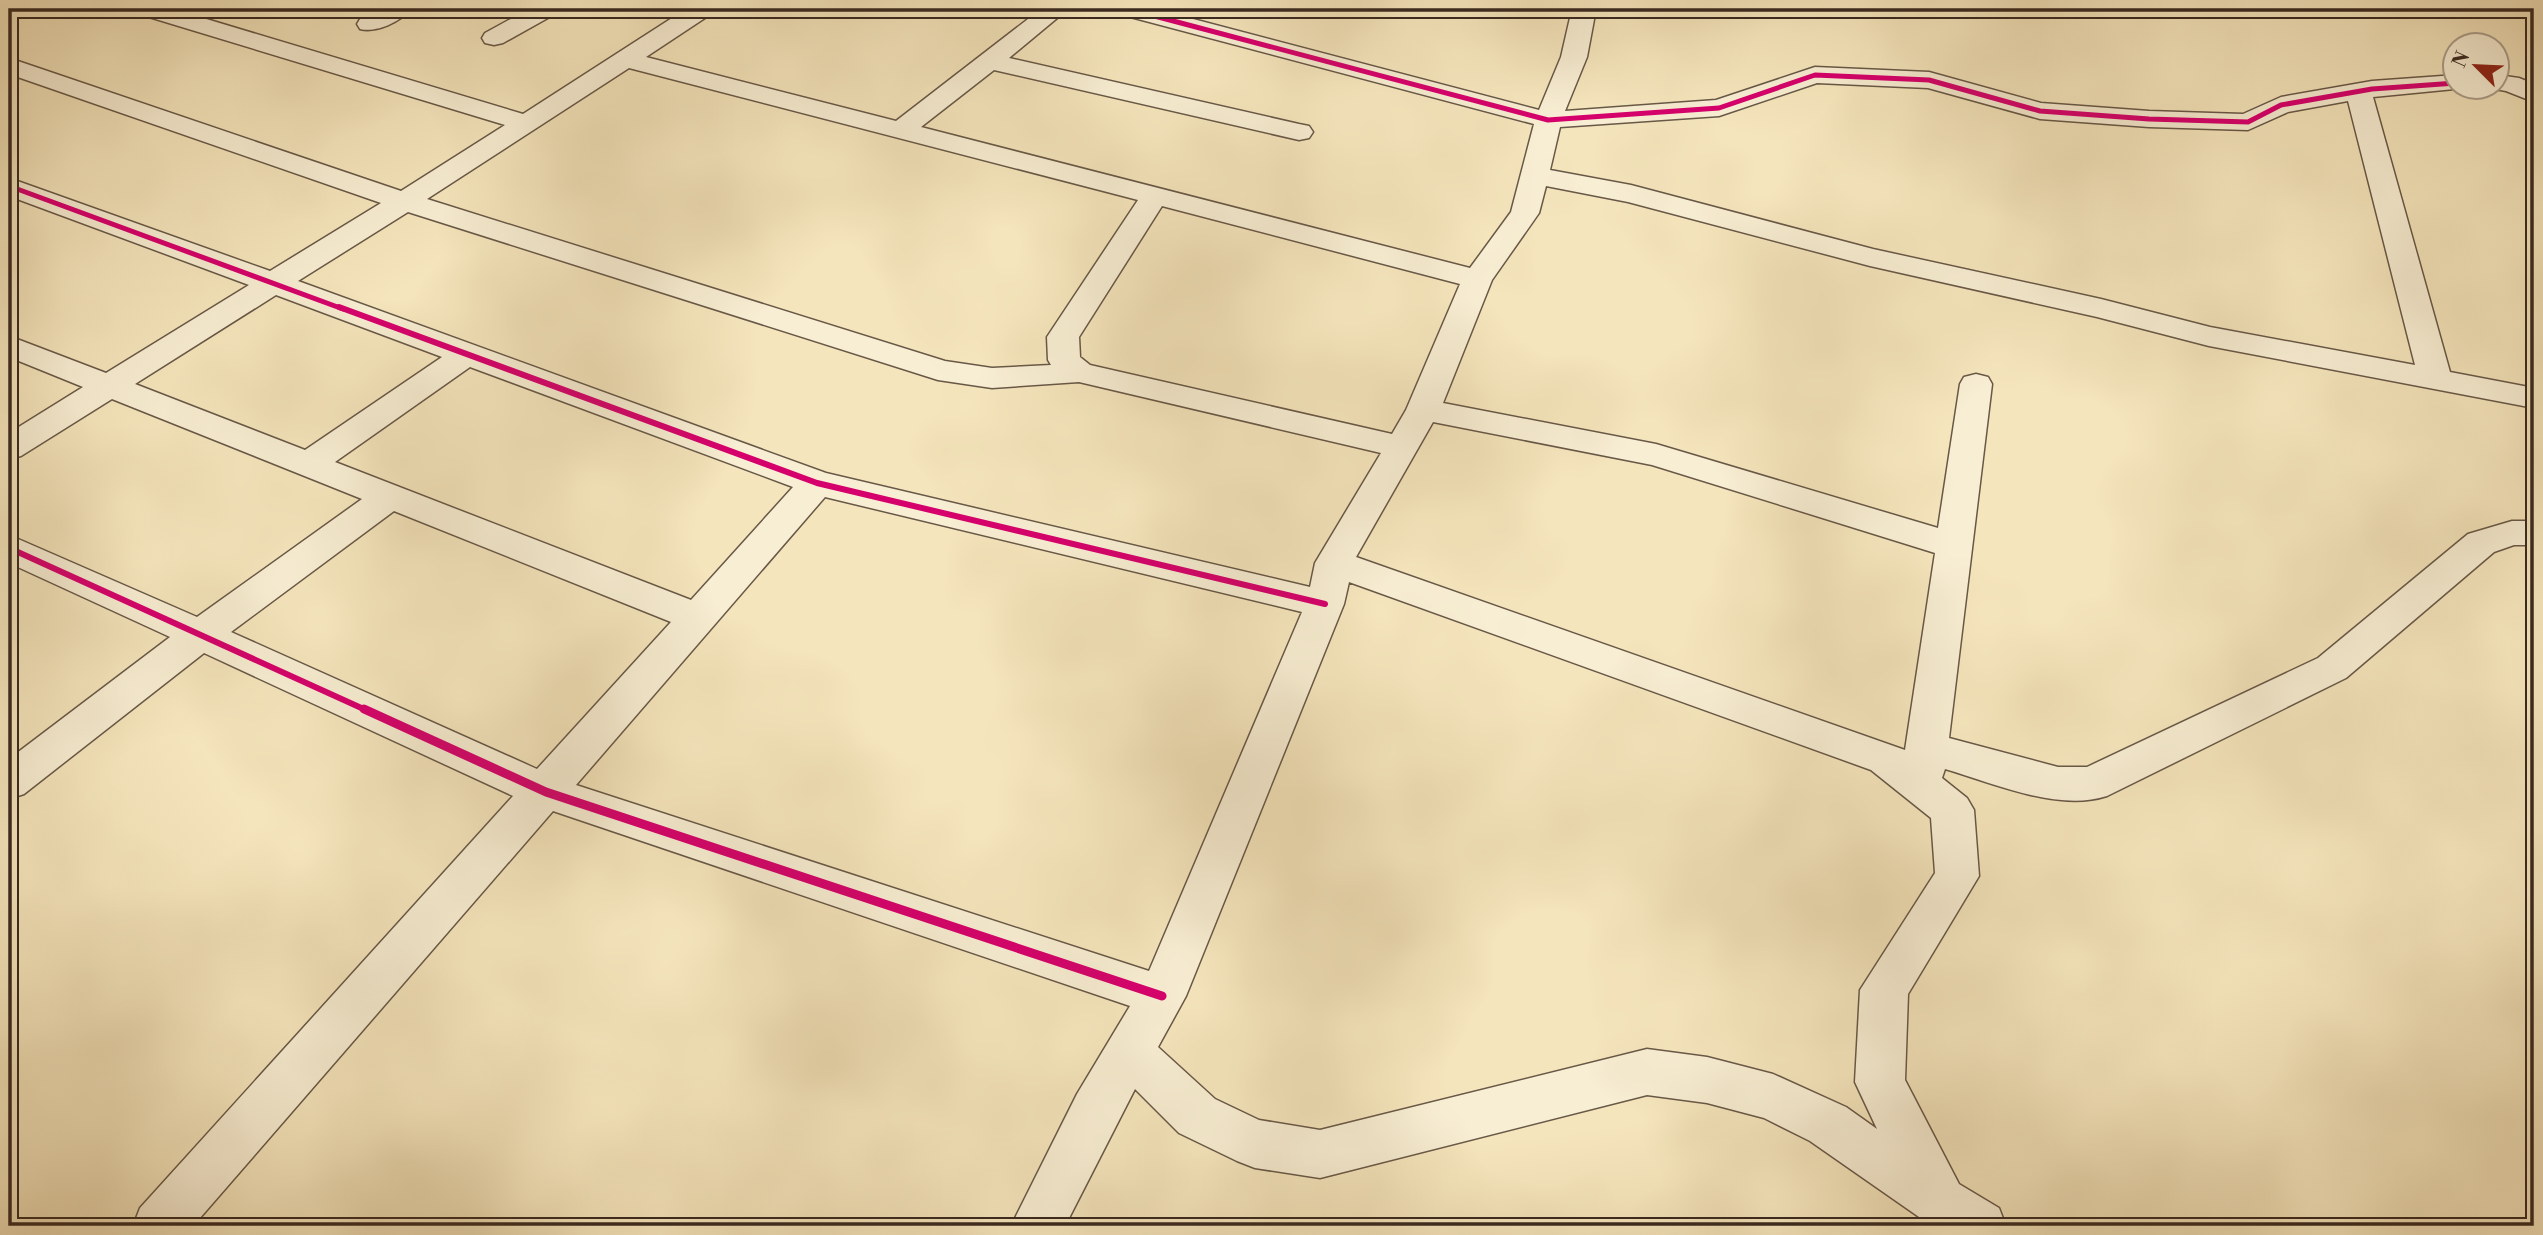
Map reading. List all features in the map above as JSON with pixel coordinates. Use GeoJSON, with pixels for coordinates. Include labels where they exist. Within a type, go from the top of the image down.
{"type":"FeatureCollection","features":[{"type":"Feature","properties":{"kind":"street"},"geometry":{"type":"LineString","coordinates":[[148,9],[526,123]]}},
{"type":"Feature","properties":{"kind":"street"},"geometry":{"type":"LineString","coordinates":[[369,24],[398,9]]}},
{"type":"Feature","properties":{"kind":"street"},"geometry":{"type":"LineString","coordinates":[[494,38],[546,9]]}},
{"type":"Feature","properties":{"kind":"street"},"geometry":{"type":"LineString","coordinates":[[9,447],[403,201],[702,9]]}},
{"type":"Feature","properties":{"kind":"street"},"geometry":{"type":"LineString","coordinates":[[901,130],[1056,9]]}},
{"type":"Feature","properties":{"kind":"street"},"geometry":{"type":"LineString","coordinates":[[1128,9],[1548,120],[1719,108],[1815,75],[1929,80],[2040,111],[2148,120],[2248,122],[2281,105],[2358,91],[2442,84]]}},
{"type":"Feature","properties":{"kind":"street"},"geometry":{"type":"LineString","coordinates":[[1037,1226],[1095,1111],[1162,996],[1330,584],[1423,410],[1478,279],[1525,213],[1548,120],[1574,57],[1577,12]]}},
{"type":"Feature","properties":{"kind":"street"},"geometry":{"type":"LineString","coordinates":[[624,60],[1478,279]]}},
{"type":"Feature","properties":{"kind":"street"},"geometry":{"type":"LineString","coordinates":[[989,61],[1299,132]]}},
{"type":"Feature","properties":{"kind":"street"},"geometry":{"type":"LineString","coordinates":[[9,66],[403,201],[938,370],[974,378],[1013,379],[1079,372],[1402,447]]}},
{"type":"Feature","properties":{"kind":"street"},"geometry":{"type":"LineString","coordinates":[[2512,84],[2534,94]]}},
{"type":"Feature","properties":{"kind":"street"},"geometry":{"type":"LineString","coordinates":[[2358,91],[2435,378]]}},
{"type":"Feature","properties":{"kind":"street"},"geometry":{"type":"LineString","coordinates":[[1534,175],[1631,194],[1870,257],[2101,308],[2210,336],[2534,398]]}},
{"type":"Feature","properties":{"kind":"street"},"geometry":{"type":"LineString","coordinates":[[9,186],[817,483],[1330,584],[1886,758],[1924,767],[2058,784],[2092,784],[2332,668],[2481,543],[2512,533],[2534,533]]}},
{"type":"Feature","properties":{"kind":"street"},"geometry":{"type":"LineString","coordinates":[[1079,372],[1063,360],[1063,337],[1154,197]]}},
{"type":"Feature","properties":{"kind":"street"},"geometry":{"type":"LineString","coordinates":[[9,345],[698,618]]}},
{"type":"Feature","properties":{"kind":"street"},"geometry":{"type":"LineString","coordinates":[[307,465],[467,354]]}},
{"type":"Feature","properties":{"kind":"street"},"geometry":{"type":"LineString","coordinates":[[1960,1214],[1880,1082],[1884,990],[1956,876],[1952,810],[1924,767],[1976,384]]}},
{"type":"Feature","properties":{"kind":"street"},"geometry":{"type":"LineString","coordinates":[[1423,410],[1656,455],[1954,546]]}},
{"type":"Feature","properties":{"kind":"street"},"geometry":{"type":"LineString","coordinates":[[159,1226],[817,483]]}},
{"type":"Feature","properties":{"kind":"street"},"geometry":{"type":"LineString","coordinates":[[9,782],[200,635],[390,497]]}},
{"type":"Feature","properties":{"kind":"street"},"geometry":{"type":"LineString","coordinates":[[12,554],[200,635],[545,792],[1162,996]]}},
{"type":"Feature","properties":{"kind":"street"},"geometry":{"type":"LineString","coordinates":[[1130,1052],[1197,1116],[1255,1144],[1320,1154],[1647,1072],[1707,1080],[1773,1097],[1828,1124],[1960,1214]]}},
{"type":"Feature","properties":{"kind":"cycle path"},"geometry":{"type":"LineString","coordinates":[[1128,9],[1548,120],[1719,108],[1815,75],[1929,80],[2040,111],[2149,119],[2248,122],[2281,105],[2372,89],[2442,84]]}},
{"type":"Feature","properties":{"kind":"cycle path"},"geometry":{"type":"LineString","coordinates":[[9,186],[817,483],[1325,604]]}},
{"type":"Feature","properties":{"kind":"cycle path"},"geometry":{"type":"LineString","coordinates":[[9,548],[546,792],[1162,996]]}}]}
